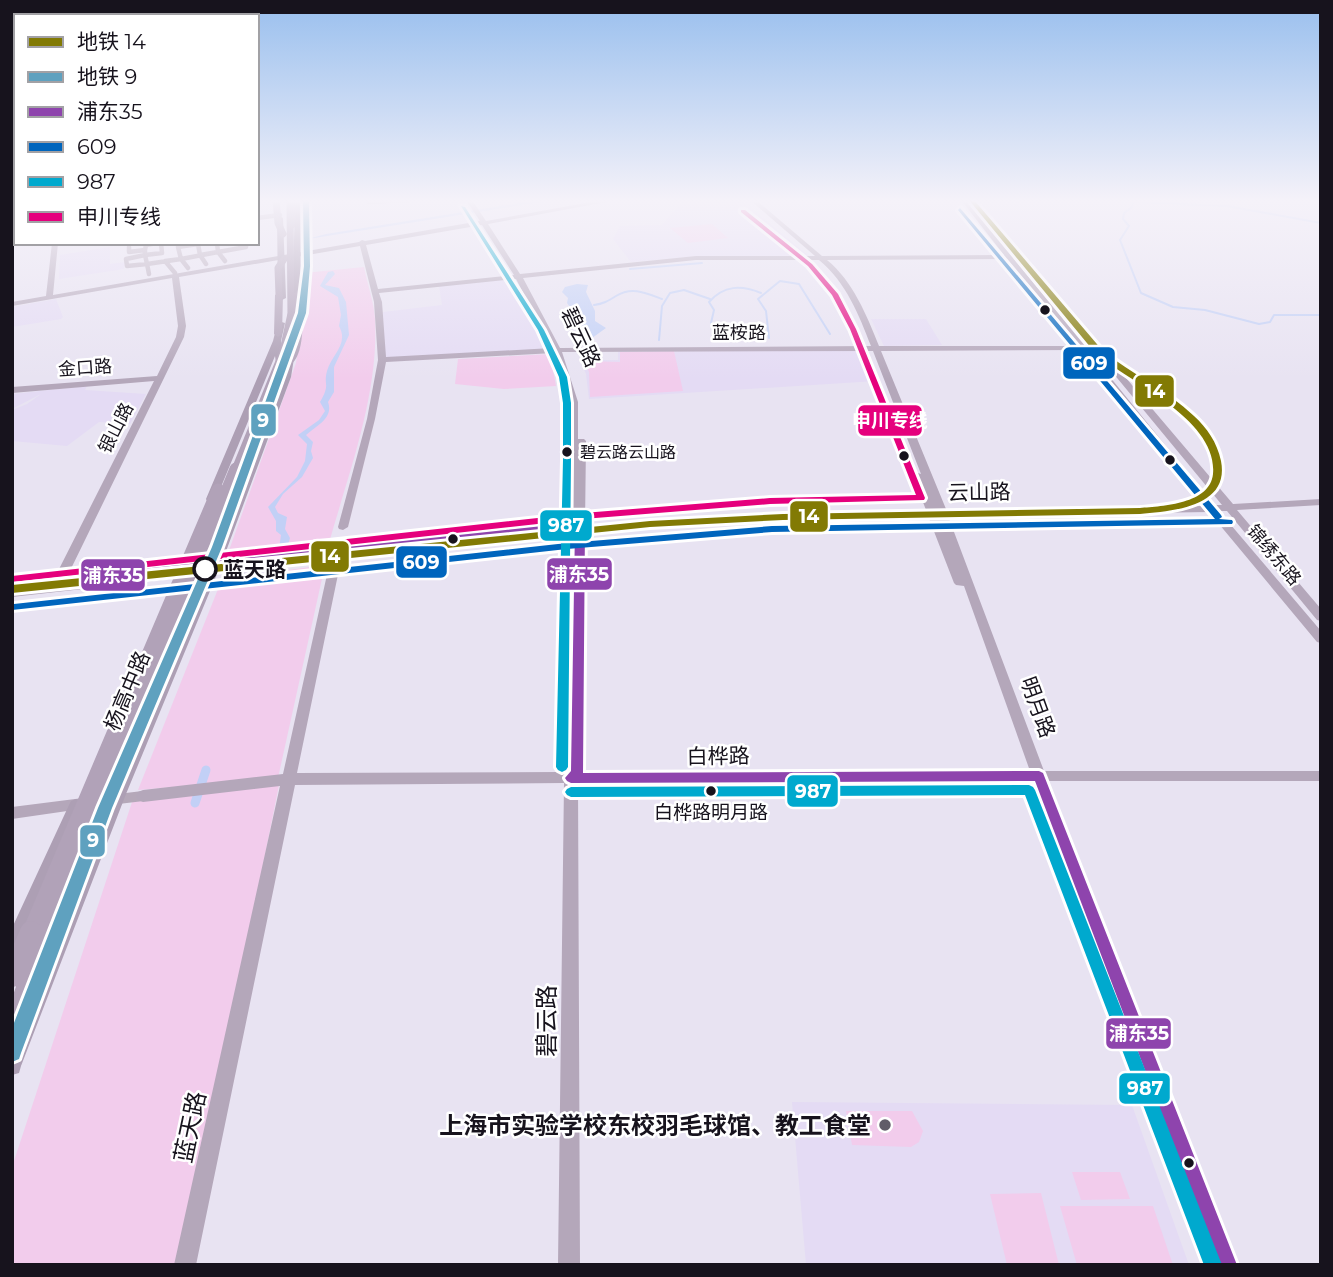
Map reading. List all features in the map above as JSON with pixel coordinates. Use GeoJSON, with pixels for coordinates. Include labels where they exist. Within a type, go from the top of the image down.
{"type":"FeatureCollection","features":[{"type":"Feature","properties":{"kind":"highway"},"geometry":{"type":"LineString","coordinates":[[278,337],[278,268],[282,260]]}},
{"type":"Feature","properties":{"kind":"highway","name":"杨高中路"},"geometry":{"type":"LineString","coordinates":[[12,976],[271,365],[284,320],[287,260]]}},
{"type":"Feature","properties":{"kind":"highway","name":"杨高中路"},"geometry":{"type":"LineString","coordinates":[[12,1031],[36,958],[284,353],[292,314],[289,260]]}},
{"type":"Feature","properties":{"kind":"highway"},"geometry":{"type":"LineString","coordinates":[[289,363],[298,338],[298,260]]}},
{"type":"Feature","properties":{"kind":"main road","name":"杨高中路"},"geometry":{"type":"LineString","coordinates":[[209,569],[277,382],[282,278],[286,260]]}},
{"type":"Feature","properties":{"kind":"main road","name":"杨高中路"},"geometry":{"type":"LineString","coordinates":[[12,1037],[248,477],[287,377],[296,321],[289,260]]}},
{"type":"Feature","properties":{"kind":"main road"},"geometry":{"type":"LineString","coordinates":[[180,571],[278,337]]}},
{"type":"Feature","properties":{"kind":"main road"},"geometry":{"type":"LineString","coordinates":[[217,484],[245,465]]}},
{"type":"Feature","properties":{"kind":"main road","name":"杨高中路"},"geometry":{"type":"LineString","coordinates":[[12,1066],[111,800]]}},
{"type":"Feature","properties":{"kind":"main road"},"geometry":{"type":"LineString","coordinates":[[12,947],[75,804]]}},
{"type":"Feature","properties":{"kind":"street"},"geometry":{"type":"LineString","coordinates":[[49,297],[53,260]]}},
{"type":"Feature","properties":{"kind":"street"},"geometry":{"type":"LineString","coordinates":[[126,260],[127,267],[176,260]]}},
{"type":"Feature","properties":{"kind":"street"},"geometry":{"type":"LineString","coordinates":[[146,260],[149,274]]}},
{"type":"Feature","properties":{"kind":"street"},"geometry":{"type":"LineString","coordinates":[[181,260],[188,268]]}},
{"type":"Feature","properties":{"kind":"street"},"geometry":{"type":"LineString","coordinates":[[203,260],[206,264]]}},
{"type":"Feature","properties":{"kind":"street"},"geometry":{"type":"LineString","coordinates":[[12,303],[175,274],[238,260]]}},
{"type":"Feature","properties":{"kind":"street"},"geometry":{"type":"LineString","coordinates":[[343,527],[371,419],[382,360],[378,302],[366,260]]}},
{"type":"Feature","properties":{"kind":"street","name":"碧云路"},"geometry":{"type":"LineString","coordinates":[[509,260],[563,350],[574,402],[577,773],[571,778],[569,1265]]}},
{"type":"Feature","properties":{"kind":"street"},"geometry":{"type":"LineString","coordinates":[[374,291],[679,260]]}},
{"type":"Feature","properties":{"kind":"street","name":"明月路"},"geometry":{"type":"LineString","coordinates":[[822,260],[841,276],[853,296],[1036,776],[1228,1265]]}},
{"type":"Feature","properties":{"kind":"street","name":"锦绣东路"},"geometry":{"type":"LineString","coordinates":[[1012,260],[1210,507],[1321,639]]}},
{"type":"Feature","properties":{"kind":"street","name":"锦绣东路"},"geometry":{"type":"LineString","coordinates":[[1022,260],[1321,617]]}},
{"type":"Feature","properties":{"kind":"street"},"geometry":{"type":"LineString","coordinates":[[165,261],[175,274]]}},
{"type":"Feature","properties":{"kind":"street","name":"银山路"},"geometry":{"type":"LineString","coordinates":[[56,587],[181,334],[175,274]]}},
{"type":"Feature","properties":{"kind":"street","name":"蓝桉路"},"geometry":{"type":"LineString","coordinates":[[382,360],[563,350],[1096,348]]}},
{"type":"Feature","properties":{"kind":"street","name":"金口路"},"geometry":{"type":"LineString","coordinates":[[12,390],[160,378]]}},
{"type":"Feature","properties":{"kind":"street","name":"云山路"},"geometry":{"type":"LineString","coordinates":[[12,593],[337,552],[576,528],[771,515],[1210,507],[1321,500]]}},
{"type":"Feature","properties":{"kind":"street","name":"蓝天路"},"geometry":{"type":"LineString","coordinates":[[186,1265],[337,552]]}},
{"type":"Feature","properties":{"kind":"street","name":"云山路"},"geometry":{"type":"LineString","coordinates":[[12,586],[56,587]]}},
{"type":"Feature","properties":{"kind":"street","name":"明月路"},"geometry":{"type":"LineString","coordinates":[[1036,776],[1092,936],[1220,1265]]}},
{"type":"Feature","properties":{"kind":"street","name":"白桦路"},"geometry":{"type":"LineString","coordinates":[[111,800],[290,779],[1321,776]]}},
{"type":"Feature","properties":{"kind":"street"},"geometry":{"type":"LineString","coordinates":[[12,813],[111,800]]}},
{"type":"Feature","properties":{"kind":"shaded area"},"geometry":{"type":"Polygon","coordinates":[[[60,260],[110,260],[110,264],[125,262],[124,269],[59,279],[60,260]]]}},
{"type":"Feature","properties":{"kind":"shaded area"},"geometry":{"type":"Polygon","coordinates":[[[629,260],[660,260],[631,262],[629,260]]]}},
{"type":"Feature","properties":{"kind":"shaded area"},"geometry":{"type":"Polygon","coordinates":[[[364,267],[375,319],[372,376],[361,432],[329,543],[227,556],[296,363],[304,309],[304,273],[364,267]]]}},
{"type":"Feature","properties":{"kind":"shaded area"},"geometry":{"type":"Polygon","coordinates":[[[511,278],[551,349],[384,359],[383,312],[442,305],[439,286],[511,278]]]}},
{"type":"Feature","properties":{"kind":"shaded area"},"geometry":{"type":"Polygon","coordinates":[[[56,299],[63,317],[61,319],[12,327],[12,307],[56,299]]]}},
{"type":"Feature","properties":{"kind":"shaded area"},"geometry":{"type":"Polygon","coordinates":[[[871,319],[926,319],[942,345],[884,346],[871,319]]]}},
{"type":"Feature","properties":{"kind":"shaded area"},"geometry":{"type":"Polygon","coordinates":[[[618,351],[865,351],[876,381],[589,399],[586,374],[580,360],[618,360],[618,351]]]}},
{"type":"Feature","properties":{"kind":"shaded area"},"geometry":{"type":"Polygon","coordinates":[[[674,351],[683,391],[590,397],[589,372],[584,361],[620,362],[620,352],[674,351]]]}},
{"type":"Feature","properties":{"kind":"shaded area"},"geometry":{"type":"Polygon","coordinates":[[[550,354],[556,386],[504,389],[455,384],[458,359],[550,354]]]}},
{"type":"Feature","properties":{"kind":"shaded area"},"geometry":{"type":"Polygon","coordinates":[[[87,386],[85,390],[146,394],[130,424],[99,422],[67,446],[12,441],[12,410],[41,394],[12,409],[12,394],[87,386]]]}},
{"type":"Feature","properties":{"kind":"shaded area"},"geometry":{"type":"Polygon","coordinates":[[[325,565],[278,778],[138,790],[222,579],[325,565]]]}},
{"type":"Feature","properties":{"kind":"shaded area"},"geometry":{"type":"Polygon","coordinates":[[[279,785],[183,1265],[12,1265],[12,1167],[134,796],[279,785]]]}},
{"type":"Feature","properties":{"kind":"shaded area"},"geometry":{"type":"Polygon","coordinates":[[[792,1102],[1132,1105],[1189,1265],[806,1265],[792,1102]]]}},
{"type":"Feature","properties":{"kind":"shaded area","name":"上海市实验学校东校羽毛球馆、教工食堂"},"geometry":{"type":"Polygon","coordinates":[[[846,1111],[912,1111],[923,1131],[919,1142],[911,1147],[852,1145],[846,1111]]]}},
{"type":"Feature","properties":{"kind":"shaded area"},"geometry":{"type":"Polygon","coordinates":[[[1072,1172],[1120,1172],[1130,1199],[1081,1200],[1072,1172]]]}},
{"type":"Feature","properties":{"kind":"shaded area"},"geometry":{"type":"Polygon","coordinates":[[[1041,1193],[1059,1265],[1007,1265],[990,1194],[1041,1193]]]}},
{"type":"Feature","properties":{"kind":"shaded area"},"geometry":{"type":"Polygon","coordinates":[[[1060,1206],[1153,1206],[1173,1265],[1077,1265],[1060,1206]]]}},
{"type":"Feature","properties":{"kind":"water"},"geometry":{"type":"Polygon","coordinates":[[[333,271],[335,274],[325,285],[339,288],[346,302],[349,335],[334,367],[334,392],[328,402],[328,413],[323,421],[306,435],[313,442],[313,458],[302,477],[283,494],[275,507],[278,513],[287,517],[285,529],[290,538],[287,548],[279,549],[281,535],[276,531],[276,521],[268,507],[297,477],[305,461],[307,444],[298,435],[319,420],[325,411],[320,402],[326,388],[327,371],[341,344],[338,297],[320,286],[328,272],[333,271]]]}},
{"type":"Feature","properties":{"kind":"water"},"geometry":{"type":"Polygon","coordinates":[[[588,285],[586,292],[595,311],[595,321],[606,328],[592,338],[579,338],[576,335],[578,329],[587,322],[584,316],[576,315],[562,292],[565,287],[588,285]]]}},
{"type":"Feature","properties":{"kind":"waterway"},"geometry":{"type":"LineString","coordinates":[[1128,260],[1141,293],[1173,307],[1205,310],[1259,324],[1270,322],[1274,315],[1321,315]]}},
{"type":"Feature","properties":{"kind":"waterway"},"geometry":{"type":"LineString","coordinates":[[630,269],[702,263]]}},
{"type":"Feature","properties":{"kind":"waterway"},"geometry":{"type":"LineString","coordinates":[[769,338],[766,311],[758,299],[780,281],[799,284],[830,334]]}},
{"type":"Feature","properties":{"kind":"waterway"},"geometry":{"type":"LineString","coordinates":[[717,339],[719,336],[711,323],[714,310],[709,302],[721,292],[733,288],[761,293]]}},
{"type":"Feature","properties":{"kind":"waterway"},"geometry":{"type":"LineString","coordinates":[[659,340],[662,306],[670,293],[684,290],[710,299]]}},
{"type":"Feature","properties":{"kind":"waterway"},"geometry":{"type":"LineString","coordinates":[[594,305],[628,291],[662,299]]}},
{"type":"Feature","properties":{"kind":"waterway"},"geometry":{"type":"LineString","coordinates":[[195,803],[206,770]]}},
{"type":"Feature","properties":{"kind":"metro line","name":"9"},"geometry":{"type":"LineString","coordinates":[[12,1053],[105,808],[217,547],[302,313],[307,260]]}},
{"type":"Feature","properties":{"kind":"metro line","name":"14"},"geometry":{"type":"LineString","coordinates":[[12,589],[650,524],[783,517],[1140,511],[1189,503],[1210,491],[1216,482],[1218,470],[1214,449],[1204,431],[1172,402],[1099,352],[1021,260]]}},
{"type":"Feature","properties":{"kind":"transit line","name":"987"},"geometry":{"type":"LineString","coordinates":[[496,260],[541,330],[563,377],[567,403],[562,767]]}},
{"type":"Feature","properties":{"kind":"transit line","name":"申川专线"},"geometry":{"type":"LineString","coordinates":[[12,579],[583,516],[770,501],[921,498],[853,329],[835,294],[803,260]]}},
{"type":"Feature","properties":{"kind":"transit line","name":"609"},"geometry":{"type":"LineString","coordinates":[[1002,260],[1218,517]]}},
{"type":"Feature","properties":{"kind":"transit line","name":"609"},"geometry":{"type":"LineString","coordinates":[[14,607],[567,546],[772,529],[1229,522]]}},
{"type":"Feature","properties":{"kind":"transit line","name":"浦东35"},"geometry":{"type":"LineString","coordinates":[[12,586],[580,525],[577,773],[571,778]]}},
{"type":"Feature","properties":{"kind":"transit line","name":"浦东35"},"geometry":{"type":"LineString","coordinates":[[571,778],[1039,776],[1228,1265]]}},
{"type":"Feature","properties":{"kind":"transit line","name":"987"},"geometry":{"type":"LineString","coordinates":[[571,792],[1029,790],[1213,1265]]}},
{"type":"Feature","properties":{"kind":"place","name":"碧云路云山路"},"geometry":{"type":"Point","coordinates":[567,452]}},
{"type":"Feature","properties":{"kind":"place","name":"蓝天路"},"geometry":{"type":"Point","coordinates":[205,569]}},
{"type":"Feature","properties":{"kind":"place","name":"白桦路明月路"},"geometry":{"type":"Point","coordinates":[711,791]}},
{"type":"Feature","properties":{"kind":"place","name":"上海市实验学校东校羽毛球馆、教工食堂"},"geometry":{"type":"Point","coordinates":[885,1125]}}]}
